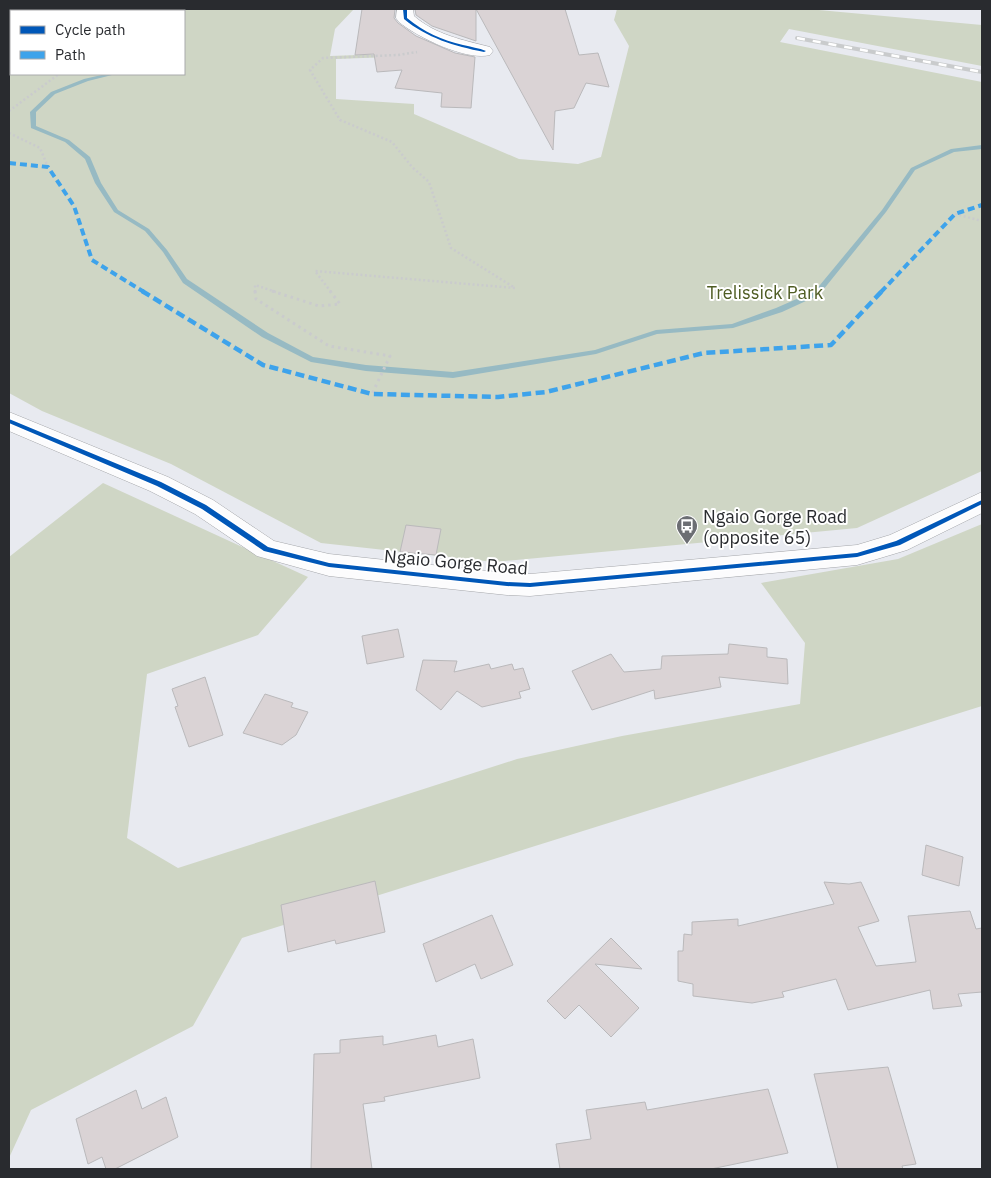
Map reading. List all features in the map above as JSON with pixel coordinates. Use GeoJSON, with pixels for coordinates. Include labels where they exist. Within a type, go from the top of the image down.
{"type":"FeatureCollection","features":[{"type":"Feature","properties":{"kind":"main road"},"geometry":{"type":"LineString","coordinates":[[404,9],[406,18],[414,26],[442,40],[484,51]]}},
{"type":"Feature","properties":{"kind":"main road","name":"Ngaio Gorge Road"},"geometry":{"type":"LineString","coordinates":[[9,421],[159,484],[204,506],[266,549],[329,565],[507,584],[567,582],[857,555],[898,543],[982,502]]}},
{"type":"Feature","properties":{"kind":"path"},"geometry":{"type":"LineString","coordinates":[[372,394],[390,356],[329,346],[256,299],[256,285],[319,306],[340,304],[315,271],[515,288],[451,248],[429,182],[412,167],[392,142],[340,120],[310,70],[323,58],[411,54],[427,49],[442,40]]}},
{"type":"Feature","properties":{"kind":"path"},"geometry":{"type":"LineString","coordinates":[[9,111],[58,75]]}},
{"type":"Feature","properties":{"kind":"path"},"geometry":{"type":"LineString","coordinates":[[9,133],[40,148],[48,167]]}},
{"type":"Feature","properties":{"kind":"path"},"geometry":{"type":"LineString","coordinates":[[955,214],[982,221]]}},
{"type":"Feature","properties":{"kind":"green space","name":"Trelissick Park"},"geometry":{"type":"Polygon","coordinates":[[[354,9],[335,29],[330,56],[389,54],[390,57],[336,59],[336,99],[414,104],[414,114],[519,159],[578,164],[601,157],[629,46],[614,20],[617,9],[808,9],[982,25],[982,66],[789,29],[780,42],[982,82],[982,471],[857,528],[494,562],[321,543],[171,464],[42,411],[9,393],[9,50],[10,75],[185,75],[185,10],[51,10],[354,9]]]}},
{"type":"Feature","properties":{"kind":"green space"},"geometry":{"type":"Polygon","coordinates":[[[103,483],[308,577],[258,635],[147,674],[127,838],[178,868],[517,759],[622,736],[800,704],[805,643],[761,583],[898,559],[982,524],[982,706],[242,938],[193,1026],[31,1110],[9,1158],[9,557],[103,483]]]}},
{"type":"Feature","properties":{"kind":"building"},"geometry":{"type":"Polygon","coordinates":[[[362,9],[395,9],[394,18],[416,36],[455,53],[475,57],[471,108],[441,107],[442,93],[395,88],[402,70],[377,72],[374,54],[355,55],[362,9]]]}},
{"type":"Feature","properties":{"kind":"building"},"geometry":{"type":"Polygon","coordinates":[[[415,9],[476,9],[476,41],[432,26],[416,15],[415,9]]]}},
{"type":"Feature","properties":{"kind":"building"},"geometry":{"type":"Polygon","coordinates":[[[476,9],[565,9],[579,55],[598,53],[609,87],[586,83],[574,108],[555,111],[553,150],[476,9]]]}},
{"type":"Feature","properties":{"kind":"building"},"geometry":{"type":"Polygon","coordinates":[[[406,525],[441,529],[436,555],[400,552],[406,525]]]}},
{"type":"Feature","properties":{"kind":"building"},"geometry":{"type":"Polygon","coordinates":[[[398,629],[404,657],[367,664],[362,636],[398,629]]]}},
{"type":"Feature","properties":{"kind":"building"},"geometry":{"type":"Polygon","coordinates":[[[729,644],[767,648],[767,657],[787,659],[788,684],[719,677],[721,687],[655,699],[654,690],[592,710],[572,671],[611,654],[624,672],[661,669],[662,656],[728,654],[729,644]]]}},
{"type":"Feature","properties":{"kind":"building"},"geometry":{"type":"Polygon","coordinates":[[[423,660],[457,661],[454,672],[489,664],[491,669],[512,664],[514,670],[523,668],[530,689],[519,692],[521,698],[482,707],[457,691],[441,710],[416,690],[423,660]]]}},
{"type":"Feature","properties":{"kind":"building"},"geometry":{"type":"Polygon","coordinates":[[[205,677],[223,735],[189,747],[175,707],[178,706],[172,689],[205,677]]]}},
{"type":"Feature","properties":{"kind":"building"},"geometry":{"type":"Polygon","coordinates":[[[265,694],[293,703],[291,707],[308,712],[296,735],[282,745],[243,733],[265,694]]]}},
{"type":"Feature","properties":{"kind":"building"},"geometry":{"type":"Polygon","coordinates":[[[926,845],[963,857],[959,886],[922,875],[926,845]]]}},
{"type":"Feature","properties":{"kind":"building"},"geometry":{"type":"Polygon","coordinates":[[[375,881],[385,932],[336,944],[335,940],[288,952],[281,905],[375,881]]]}},
{"type":"Feature","properties":{"kind":"building"},"geometry":{"type":"Polygon","coordinates":[[[824,882],[849,884],[861,882],[879,921],[858,927],[876,966],[916,962],[908,916],[970,911],[976,929],[982,928],[982,992],[958,994],[962,1006],[933,1009],[930,990],[848,1010],[836,979],[782,992],[784,997],[752,1003],[693,996],[693,984],[678,981],[678,951],[683,951],[684,934],[692,935],[692,922],[738,919],[738,926],[834,904],[824,882]]]}},
{"type":"Feature","properties":{"kind":"building"},"geometry":{"type":"Polygon","coordinates":[[[492,915],[513,965],[481,979],[475,964],[436,982],[423,944],[492,915]]]}},
{"type":"Feature","properties":{"kind":"building"},"geometry":{"type":"Polygon","coordinates":[[[611,938],[642,969],[595,964],[639,1008],[611,1037],[579,1005],[565,1019],[547,1001],[611,938]]]}},
{"type":"Feature","properties":{"kind":"building"},"geometry":{"type":"Polygon","coordinates":[[[436,1035],[438,1047],[473,1039],[480,1078],[384,1097],[385,1101],[363,1104],[372,1169],[311,1169],[314,1054],[340,1053],[340,1040],[383,1036],[383,1045],[436,1035]]]}},
{"type":"Feature","properties":{"kind":"building"},"geometry":{"type":"Polygon","coordinates":[[[888,1067],[916,1164],[902,1166],[903,1169],[838,1169],[814,1074],[888,1067]]]}},
{"type":"Feature","properties":{"kind":"building"},"geometry":{"type":"Polygon","coordinates":[[[768,1089],[788,1153],[711,1169],[560,1169],[556,1144],[591,1139],[586,1110],[645,1102],[647,1110],[768,1089]]]}},
{"type":"Feature","properties":{"kind":"building"},"geometry":{"type":"Polygon","coordinates":[[[136,1090],[142,1109],[166,1097],[178,1137],[115,1169],[106,1169],[102,1157],[88,1164],[76,1119],[136,1090]]]}},
{"type":"Feature","properties":{"kind":"waterway"},"geometry":{"type":"LineString","coordinates":[[108,75],[86,80],[53,93],[33,112],[33,127],[67,141],[88,158],[98,183],[116,211],[147,230],[165,251],[185,281],[265,335],[311,359],[366,368],[453,375],[596,352],[656,332],[733,326],[779,310],[817,293],[884,211],[913,169],[953,150],[982,147]]}},
{"type":"Feature","properties":{"kind":"railway"},"geometry":{"type":"LineString","coordinates":[[797,38],[982,72]]}},
{"type":"Feature","properties":{"kind":"marked path"},"geometry":{"type":"LineString","coordinates":[[9,163],[48,167],[74,206],[92,260],[263,365],[372,394],[498,397],[546,392],[704,353],[831,345],[955,214],[982,205]]}},
{"type":"Feature","properties":{"kind":"cycle path"},"geometry":{"type":"LineString","coordinates":[[405,9],[405,18],[422,31],[453,44],[484,51]]}},
{"type":"Feature","properties":{"kind":"cycle path"},"geometry":{"type":"LineString","coordinates":[[9,421],[159,484],[204,507],[266,549],[329,565],[507,584],[530,585],[857,555],[898,543],[982,502]]}},
{"type":"Feature","properties":{"kind":"place","name":"Ngaio Gorge Road (opposite 65)"},"geometry":{"type":"Point","coordinates":[687,545]}}]}
